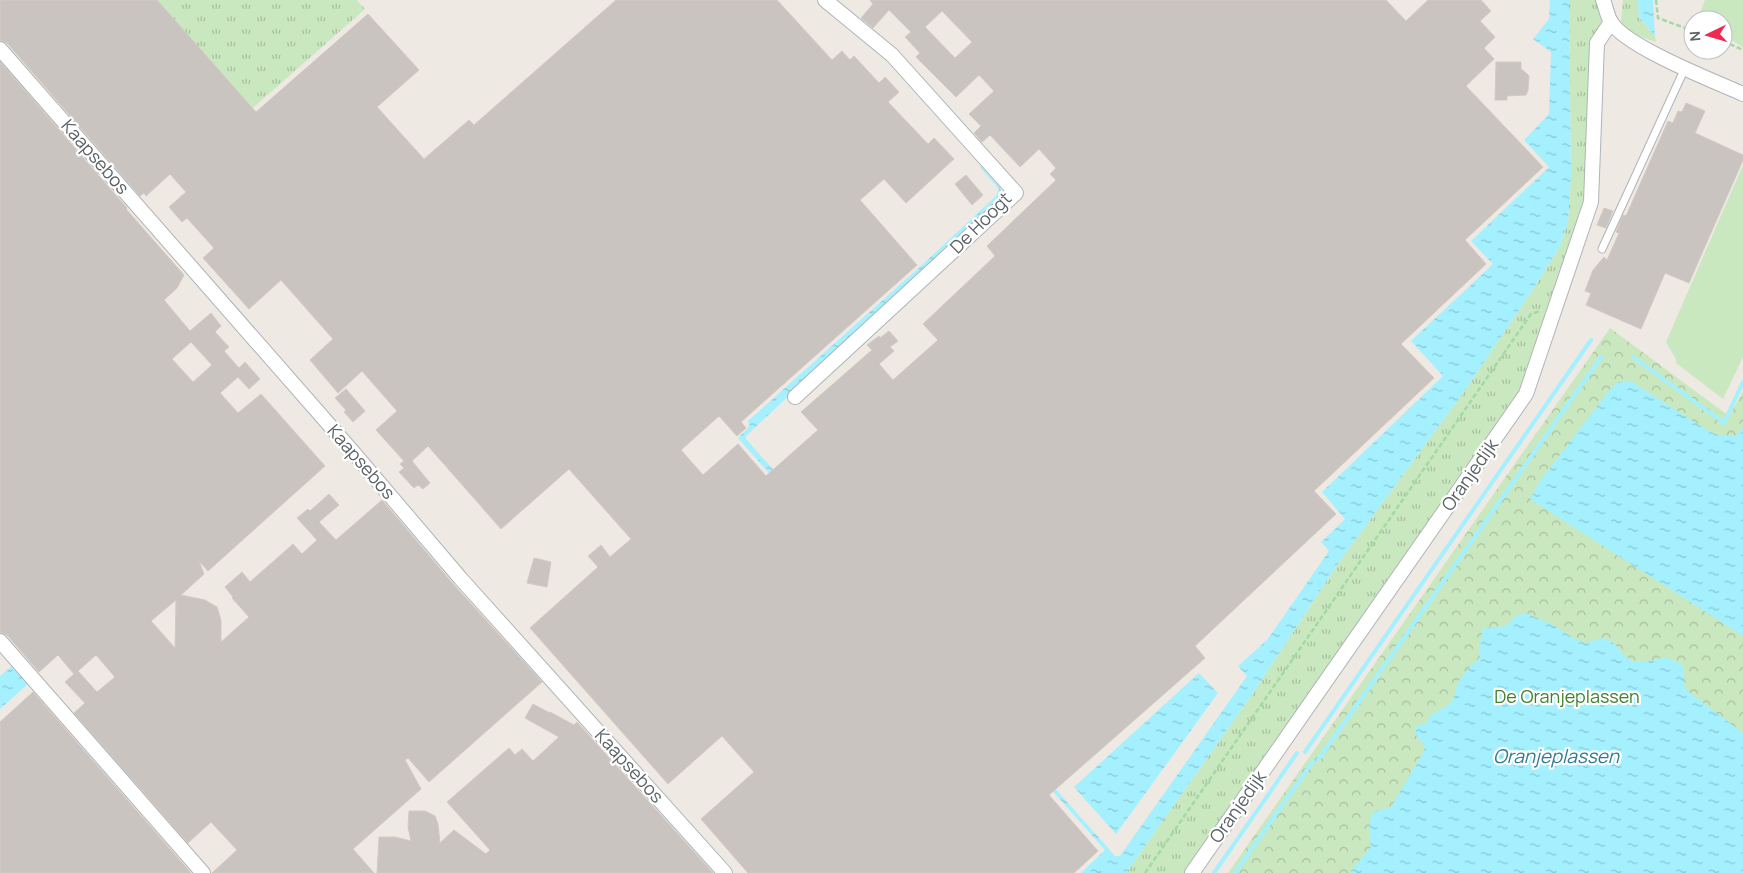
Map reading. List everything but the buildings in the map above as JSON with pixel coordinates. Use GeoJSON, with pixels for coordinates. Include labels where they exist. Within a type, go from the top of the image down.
{"type":"FeatureCollection","features":[{"type":"Feature","properties":{"kind":"street","name":"De Hoogt"},"geometry":{"type":"LineString","coordinates":[[795,397],[1016,193],[892,55],[825,0]]}},
{"type":"Feature","properties":{"kind":"street"},"geometry":{"type":"LineString","coordinates":[[1603,0],[1611,22],[1628,38],[1649,50],[1743,94]]}},
{"type":"Feature","properties":{"kind":"street","name":"Oranjedijk"},"geometry":{"type":"LineString","coordinates":[[1192,873],[1526,394],[1592,202],[1597,43],[1611,22]]}},
{"type":"Feature","properties":{"kind":"street","name":"Kaapsebos"},"geometry":{"type":"LineString","coordinates":[[0,49],[461,578],[726,873]]}},
{"type":"Feature","properties":{"kind":"street"},"geometry":{"type":"LineString","coordinates":[[0,641],[203,873]]}},
{"type":"Feature","properties":{"kind":"lane"},"geometry":{"type":"LineString","coordinates":[[1602,249],[1685,67]]}},
{"type":"Feature","properties":{"kind":"path"},"geometry":{"type":"LineString","coordinates":[[1656,0],[1658,18],[1683,27]]}},
{"type":"Feature","properties":{"kind":"path"},"geometry":{"type":"LineString","coordinates":[[1145,873],[1532,314],[1557,303]]}},
{"type":"Feature","properties":{"kind":"green space"},"geometry":{"type":"Polygon","coordinates":[[[156,0],[357,0],[365,9],[253,108],[156,0]]]}},
{"type":"Feature","properties":{"kind":"green space"},"geometry":{"type":"Polygon","coordinates":[[[1569,0],[1599,0],[1604,14],[1592,48],[1587,192],[1526,385],[1190,873],[1126,873],[1253,693],[1339,562],[1463,393],[1560,246],[1568,222],[1571,175],[1569,0]]]}},
{"type":"Feature","properties":{"kind":"green space"},"geometry":{"type":"Polygon","coordinates":[[[1623,0],[1638,0],[1639,17],[1655,36],[1656,42],[1625,31],[1621,21],[1623,0]]]}},
{"type":"Feature","properties":{"kind":"green space"},"geometry":{"type":"Polygon","coordinates":[[[1705,0],[1743,0],[1743,47],[1733,41],[1733,10],[1701,10],[1705,0]]]}},
{"type":"Feature","properties":{"kind":"green space"},"geometry":{"type":"Polygon","coordinates":[[[1743,165],[1743,357],[1723,399],[1676,363],[1676,359],[1666,342],[1743,165]]]}},
{"type":"Feature","properties":{"kind":"green space","name":"De Oranjeplassen"},"geometry":{"type":"Polygon","coordinates":[[[1610,328],[1729,416],[1743,391],[1743,873],[1228,873],[1610,328]]]}},
{"type":"Feature","properties":{"kind":"water"},"geometry":{"type":"Polygon","coordinates":[[[1550,0],[1569,0],[1571,175],[1568,222],[1560,246],[1463,393],[1339,562],[1253,693],[1126,873],[1081,873],[1105,850],[738,438],[749,427],[748,421],[996,196],[999,189],[980,167],[982,165],[1000,186],[1001,192],[998,198],[746,436],[746,439],[1115,856],[1120,856],[1247,676],[1238,666],[1267,640],[1329,551],[1321,542],[1345,519],[1322,492],[1443,376],[1411,341],[1493,264],[1471,241],[1549,167],[1524,140],[1549,114],[1551,52],[1533,39],[1549,19],[1550,0]]]}},
{"type":"Feature","properties":{"kind":"water"},"geometry":{"type":"Polygon","coordinates":[[[1638,0],[1653,0],[1655,36],[1639,17],[1638,0]]]}},
{"type":"Feature","properties":{"kind":"water"},"geometry":{"type":"Polygon","coordinates":[[[1624,381],[1632,382],[1707,430],[1720,436],[1735,436],[1743,428],[1743,636],[1530,499],[1540,481],[1611,388],[1617,383],[1624,381]]]}},
{"type":"Feature","properties":{"kind":"water","name":"Oranjeplassen"},"geometry":{"type":"Polygon","coordinates":[[[1526,613],[1555,626],[1573,638],[1585,643],[1602,638],[1609,640],[1626,657],[1633,661],[1645,662],[1665,658],[1676,661],[1683,666],[1685,689],[1743,733],[1743,873],[1349,873],[1371,847],[1369,828],[1371,817],[1378,810],[1391,807],[1425,749],[1415,733],[1416,727],[1427,723],[1433,713],[1447,706],[1452,701],[1461,678],[1480,657],[1479,649],[1483,628],[1507,626],[1515,616],[1526,613]]]}},
{"type":"Feature","properties":{"kind":"water"},"geometry":{"type":"Polygon","coordinates":[[[12,666],[29,683],[0,709],[0,676],[12,666]]]}},
{"type":"Feature","properties":{"kind":"water"},"geometry":{"type":"Polygon","coordinates":[[[1199,673],[1218,693],[1116,834],[1074,787],[1199,673]]]}},
{"type":"Feature","properties":{"kind":"waterway"},"geometry":{"type":"LineString","coordinates":[[1305,752],[1591,340]]}},
{"type":"Feature","properties":{"kind":"waterway"},"geometry":{"type":"LineString","coordinates":[[1318,760],[1601,357]]}},
{"type":"Feature","properties":{"kind":"waterway"},"geometry":{"type":"LineString","coordinates":[[1633,357],[1724,423],[1743,382]]}},
{"type":"Feature","properties":{"kind":"waterway"},"geometry":{"type":"LineString","coordinates":[[1214,873],[1297,753]]}},
{"type":"Feature","properties":{"kind":"waterway"},"geometry":{"type":"LineString","coordinates":[[1235,873],[1313,761]]}}]}
